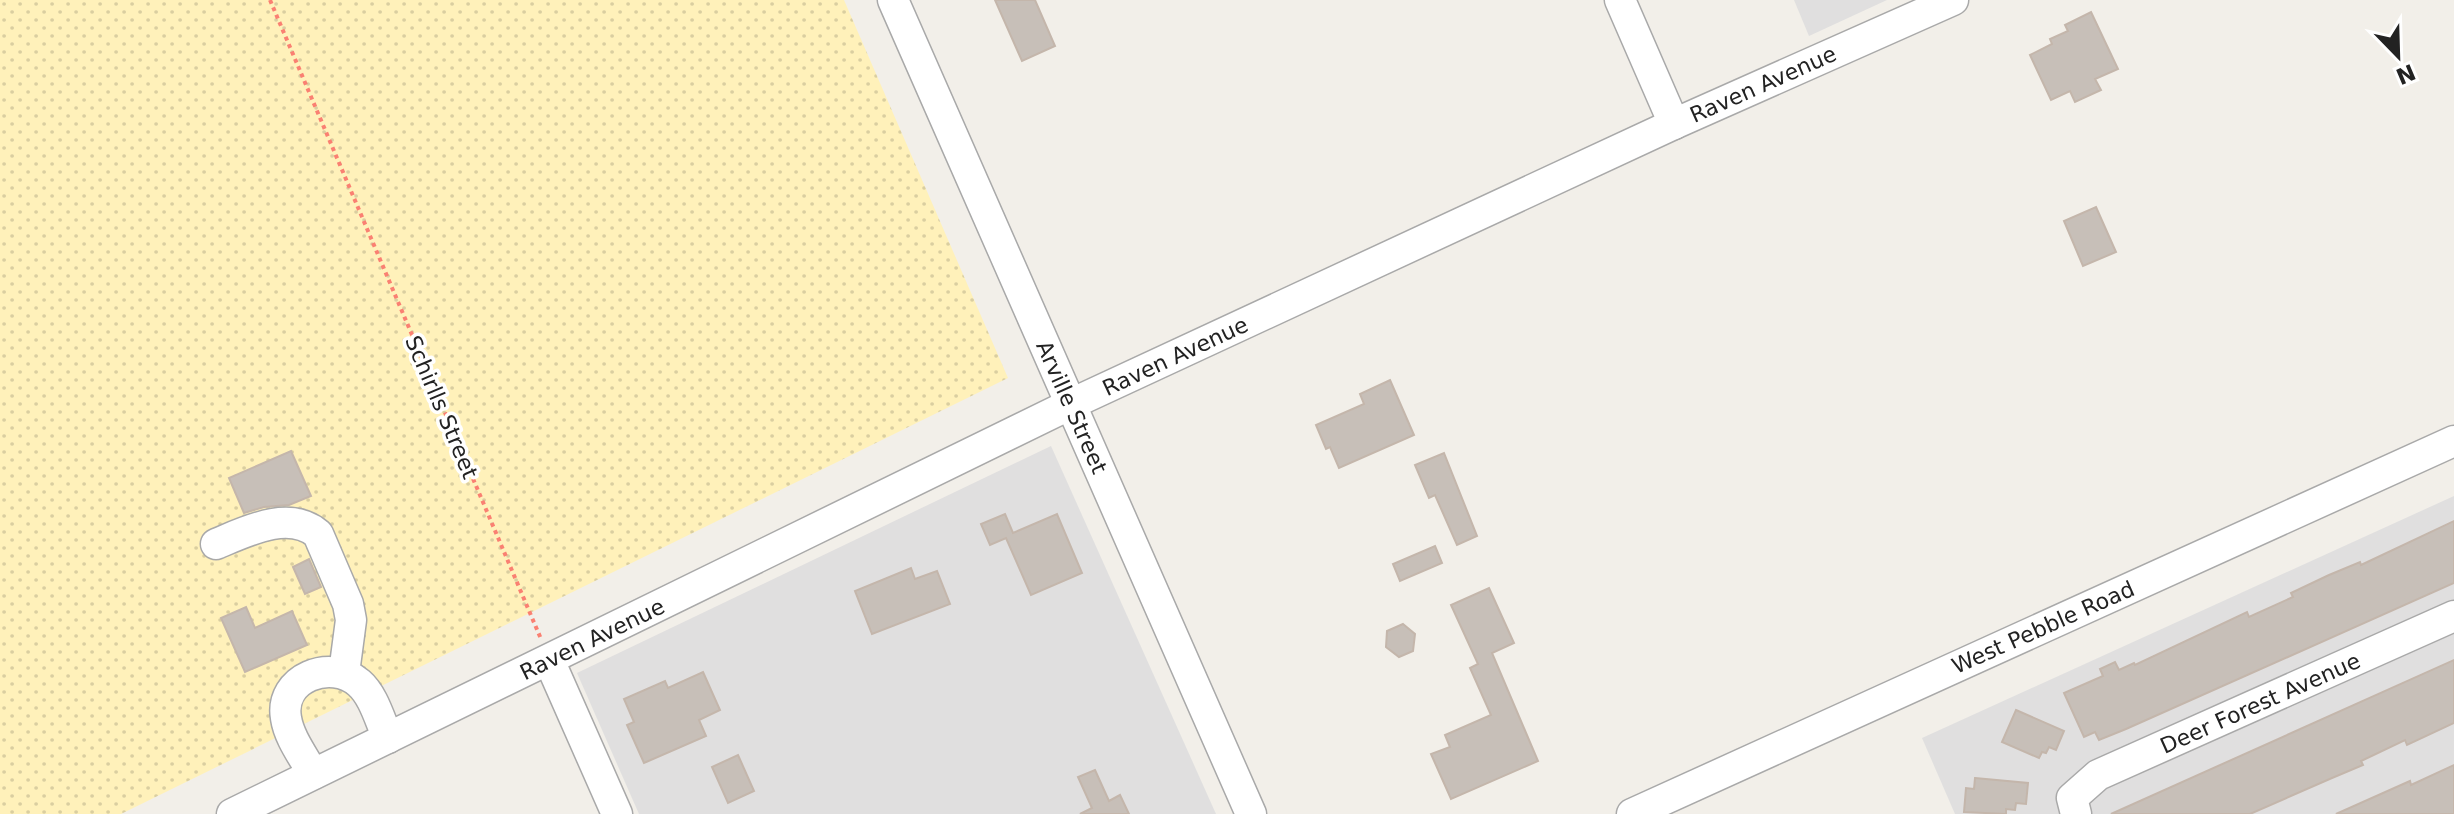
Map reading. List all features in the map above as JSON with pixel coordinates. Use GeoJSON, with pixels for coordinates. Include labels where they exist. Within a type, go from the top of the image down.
{"type":"FeatureCollection","features":[{"type":"Feature","properties":{"kind":"street","name":"Arville Street"},"geometry":{"type":"LineString","coordinates":[[893,0],[1251,814]]}},
{"type":"Feature","properties":{"kind":"street"},"geometry":{"type":"LineString","coordinates":[[1620,0],[1674,124]]}},
{"type":"Feature","properties":{"kind":"street","name":"Raven Avenue"},"geometry":{"type":"LineString","coordinates":[[232,814],[1071,404],[1674,124],[1953,0]]}},
{"type":"Feature","properties":{"kind":"street","name":"West Pebble Road"},"geometry":{"type":"LineString","coordinates":[[1632,814],[2454,441]]}},
{"type":"Feature","properties":{"kind":"street"},"geometry":{"type":"LineString","coordinates":[[216,544],[258,527],[278,524],[298,524],[318,534],[348,604],[351,620],[344,673]]}},
{"type":"Feature","properties":{"kind":"street","name":"Deer Forest Avenue"},"geometry":{"type":"LineString","coordinates":[[2074,806],[2098,775],[2454,616]]}},
{"type":"Feature","properties":{"kind":"street"},"geometry":{"type":"LineString","coordinates":[[549,660],[617,814]]}},
{"type":"Feature","properties":{"kind":"street"},"geometry":{"type":"LineString","coordinates":[[313,774],[288,727],[285,715],[286,702],[292,690],[318,671],[344,673],[364,688],[388,738]]}},
{"type":"Feature","properties":{"kind":"path","name":"Schirlls Street"},"geometry":{"type":"LineString","coordinates":[[270,0],[549,660]]}},
{"type":"Feature","properties":{"kind":"shaded area"},"geometry":{"type":"Polygon","coordinates":[[[1794,0],[1887,0],[1809,36],[1794,0]]]}},
{"type":"Feature","properties":{"kind":"shaded area"},"geometry":{"type":"Polygon","coordinates":[[[1051,446],[1216,814],[639,814],[577,673],[1051,446]]]}},
{"type":"Feature","properties":{"kind":"shaded area"},"geometry":{"type":"Polygon","coordinates":[[[2454,496],[2454,814],[1955,814],[1922,738],[2454,496]]]}},
{"type":"Feature","properties":{"kind":"sand"},"geometry":{"type":"Polygon","coordinates":[[[0,0],[844,0],[1008,378],[121,814],[0,814],[0,0]]]}},
{"type":"Feature","properties":{"kind":"building"},"geometry":{"type":"Polygon","coordinates":[[[995,0],[1035,0],[1055,46],[1022,61],[995,0]]]}},
{"type":"Feature","properties":{"kind":"building"},"geometry":{"type":"Polygon","coordinates":[[[2091,12],[2118,69],[2095,79],[2101,90],[2075,102],[2070,91],[2051,100],[2030,55],[2052,44],[2050,39],[2068,31],[2065,25],[2091,12]]]}},
{"type":"Feature","properties":{"kind":"building"},"geometry":{"type":"Polygon","coordinates":[[[2096,207],[2116,252],[2083,266],[2064,221],[2096,207]]]}},
{"type":"Feature","properties":{"kind":"building"},"geometry":{"type":"Polygon","coordinates":[[[1390,380],[1414,435],[1339,468],[1330,447],[1326,449],[1316,425],[1364,404],[1360,394],[1390,380]]]}},
{"type":"Feature","properties":{"kind":"building"},"geometry":{"type":"Polygon","coordinates":[[[291,451],[311,496],[289,505],[264,507],[244,513],[229,478],[291,451]]]}},
{"type":"Feature","properties":{"kind":"building"},"geometry":{"type":"Polygon","coordinates":[[[1444,453],[1477,536],[1457,545],[1435,495],[1429,498],[1415,465],[1444,453]]]}},
{"type":"Feature","properties":{"kind":"building"},"geometry":{"type":"Polygon","coordinates":[[[1005,514],[1013,533],[1057,514],[1082,573],[1031,595],[1006,538],[990,545],[981,524],[1005,514]]]}},
{"type":"Feature","properties":{"kind":"building"},"geometry":{"type":"Polygon","coordinates":[[[2454,521],[2454,583],[2126,729],[2099,740],[2095,732],[2084,737],[2064,693],[2103,676],[2100,669],[2115,662],[2119,670],[2135,665],[2247,612],[2249,617],[2293,597],[2291,593],[2329,575],[2360,562],[2361,565],[2454,521]]]}},
{"type":"Feature","properties":{"kind":"building"},"geometry":{"type":"Polygon","coordinates":[[[1435,546],[1442,563],[1400,581],[1393,564],[1435,546]]]}},
{"type":"Feature","properties":{"kind":"building"},"geometry":{"type":"Polygon","coordinates":[[[309,559],[321,587],[305,594],[293,567],[309,559]]]}},
{"type":"Feature","properties":{"kind":"building"},"geometry":{"type":"Polygon","coordinates":[[[911,568],[915,579],[937,571],[950,604],[872,634],[855,591],[911,568]]]}},
{"type":"Feature","properties":{"kind":"building"},"geometry":{"type":"Polygon","coordinates":[[[1489,588],[1514,643],[1492,653],[1538,761],[1451,799],[1431,754],[1450,747],[1445,735],[1491,715],[1470,668],[1478,664],[1451,605],[1489,588]]]}},
{"type":"Feature","properties":{"kind":"building"},"geometry":{"type":"Polygon","coordinates":[[[246,607],[255,628],[292,611],[307,645],[245,672],[221,618],[246,607]]]}},
{"type":"Feature","properties":{"kind":"building"},"geometry":{"type":"Polygon","coordinates":[[[1403,624],[1415,634],[1413,651],[1399,657],[1386,647],[1387,631],[1403,624]]]}},
{"type":"Feature","properties":{"kind":"building"},"geometry":{"type":"Polygon","coordinates":[[[2454,660],[2454,723],[2407,745],[2405,740],[2361,761],[2363,765],[2250,814],[2111,814],[2454,660]]]}},
{"type":"Feature","properties":{"kind":"building"},"geometry":{"type":"Polygon","coordinates":[[[703,672],[720,710],[699,720],[706,736],[644,763],[627,725],[634,722],[624,699],[665,681],[668,688],[703,672]]]}},
{"type":"Feature","properties":{"kind":"building"},"geometry":{"type":"Polygon","coordinates":[[[2016,710],[2064,731],[2056,750],[2049,747],[2039,758],[2002,742],[2016,710]]]}},
{"type":"Feature","properties":{"kind":"building"},"geometry":{"type":"Polygon","coordinates":[[[738,755],[754,791],[728,803],[712,767],[738,755]]]}},
{"type":"Feature","properties":{"kind":"building"},"geometry":{"type":"Polygon","coordinates":[[[2454,765],[2454,814],[2336,814],[2410,781],[2411,785],[2454,765]]]}},
{"type":"Feature","properties":{"kind":"building"},"geometry":{"type":"Polygon","coordinates":[[[1095,770],[1109,801],[1120,795],[1129,814],[1080,814],[1092,808],[1078,777],[1095,770]]]}},
{"type":"Feature","properties":{"kind":"building"},"geometry":{"type":"Polygon","coordinates":[[[1975,778],[2028,783],[2026,804],[2016,803],[2015,810],[2006,809],[2006,814],[1964,812],[1966,788],[1974,789],[1975,778]]]}}]}
